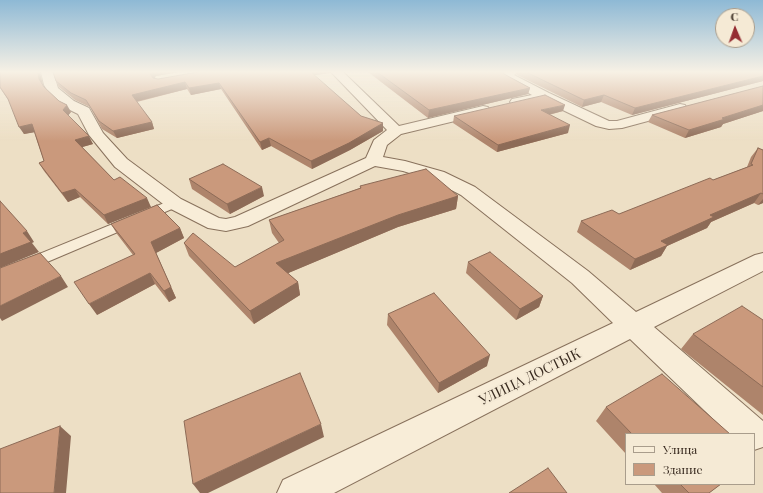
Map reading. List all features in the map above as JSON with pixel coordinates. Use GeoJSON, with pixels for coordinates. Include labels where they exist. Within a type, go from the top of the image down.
{"type":"FeatureCollection","features":[{"type":"Feature","properties":{"kind":"street"},"geometry":{"type":"LineString","coordinates":[[59,95],[69,104],[84,111],[97,135],[120,163],[174,203],[215,224],[226,225],[241,222],[373,161],[405,166],[438,176],[468,191],[580,277],[753,433]]}},
{"type":"Feature","properties":{"kind":"street"},"geometry":{"type":"LineString","coordinates":[[360,95],[396,131]]}},
{"type":"Feature","properties":{"kind":"street"},"geometry":{"type":"LineString","coordinates":[[507,104],[544,96],[601,123],[609,125],[617,125],[694,104]]}},
{"type":"Feature","properties":{"kind":"street"},"geometry":{"type":"LineString","coordinates":[[373,161],[380,143],[396,131],[492,108]]}},
{"type":"Feature","properties":{"kind":"street","name":"УЛИЦА ДОСТЫК"},"geometry":{"type":"LineString","coordinates":[[296,493],[763,261]]}},
{"type":"Feature","properties":{"kind":"street"},"geometry":{"type":"LineString","coordinates":[[755,435],[763,443]]}},
{"type":"Feature","properties":{"kind":"lane"},"geometry":{"type":"LineString","coordinates":[[0,276],[174,203]]}},
{"type":"Feature","properties":{"kind":"building"},"geometry":{"type":"Polygon","coordinates":[[[5,95],[53,95],[59,101],[67,105],[63,110],[89,136],[75,140],[114,180],[120,177],[147,198],[104,215],[75,189],[62,193],[39,163],[44,161],[32,124],[19,127],[5,95]]]}},
{"type":"Feature","properties":{"kind":"building"},"geometry":{"type":"Polygon","coordinates":[[[75,95],[132,95],[152,122],[113,131],[99,121],[86,100],[75,95]]]}},
{"type":"Feature","properties":{"kind":"building"},"geometry":{"type":"Polygon","coordinates":[[[227,95],[337,95],[361,116],[383,123],[349,143],[311,161],[269,138],[260,142],[227,95]]]}},
{"type":"Feature","properties":{"kind":"building"},"geometry":{"type":"Polygon","coordinates":[[[408,95],[498,95],[429,110],[408,95]]]}},
{"type":"Feature","properties":{"kind":"building"},"geometry":{"type":"Polygon","coordinates":[[[545,95],[565,105],[541,110],[570,125],[498,145],[454,116],[545,95]]]}},
{"type":"Feature","properties":{"kind":"building"},"geometry":{"type":"Polygon","coordinates":[[[574,95],[604,95],[584,100],[574,95]]]}},
{"type":"Feature","properties":{"kind":"building"},"geometry":{"type":"Polygon","coordinates":[[[604,95],[687,95],[635,108],[604,95]]]}},
{"type":"Feature","properties":{"kind":"building"},"geometry":{"type":"Polygon","coordinates":[[[729,95],[763,95],[763,105],[689,130],[652,115],[729,95]]]}},
{"type":"Feature","properties":{"kind":"building"},"geometry":{"type":"Polygon","coordinates":[[[758,148],[763,150],[763,194],[761,193],[710,215],[714,217],[661,241],[668,245],[635,259],[581,221],[612,210],[619,214],[710,178],[713,180],[753,165],[751,164],[758,148]]]}},
{"type":"Feature","properties":{"kind":"building"},"geometry":{"type":"Polygon","coordinates":[[[223,164],[262,187],[227,204],[189,179],[223,164]]]}},
{"type":"Feature","properties":{"kind":"building"},"geometry":{"type":"Polygon","coordinates":[[[426,169],[458,196],[398,215],[276,263],[298,282],[250,311],[184,243],[193,233],[235,267],[284,240],[269,220],[361,188],[360,186],[426,169]]]}},
{"type":"Feature","properties":{"kind":"building"},"geometry":{"type":"Polygon","coordinates":[[[0,201],[27,231],[23,233],[31,242],[0,254],[0,201]]]}},
{"type":"Feature","properties":{"kind":"building"},"geometry":{"type":"Polygon","coordinates":[[[157,205],[180,228],[151,242],[171,287],[164,291],[150,273],[89,304],[74,282],[135,254],[111,224],[157,205]]]}},
{"type":"Feature","properties":{"kind":"building"},"geometry":{"type":"Polygon","coordinates":[[[490,252],[543,296],[520,309],[468,262],[490,252]]]}},
{"type":"Feature","properties":{"kind":"building"},"geometry":{"type":"Polygon","coordinates":[[[40,253],[61,276],[0,306],[0,268],[40,253]]]}},
{"type":"Feature","properties":{"kind":"building"},"geometry":{"type":"Polygon","coordinates":[[[434,293],[490,355],[439,383],[388,314],[434,293]]]}},
{"type":"Feature","properties":{"kind":"building"},"geometry":{"type":"Polygon","coordinates":[[[742,306],[763,320],[763,387],[693,334],[742,306]]]}},
{"type":"Feature","properties":{"kind":"building"},"geometry":{"type":"Polygon","coordinates":[[[300,373],[321,424],[193,484],[184,421],[300,373]]]}},
{"type":"Feature","properties":{"kind":"building"},"geometry":{"type":"Polygon","coordinates":[[[662,374],[729,433],[631,433],[606,407],[662,374]]]}},
{"type":"Feature","properties":{"kind":"building"},"geometry":{"type":"Polygon","coordinates":[[[60,426],[54,493],[0,493],[0,449],[60,426]]]}},
{"type":"Feature","properties":{"kind":"building"},"geometry":{"type":"Polygon","coordinates":[[[548,468],[567,493],[509,493],[548,468]]]}},
{"type":"Feature","properties":{"kind":"building"},"geometry":{"type":"Polygon","coordinates":[[[681,485],[720,485],[709,493],[689,493],[681,485]]]}}]}
